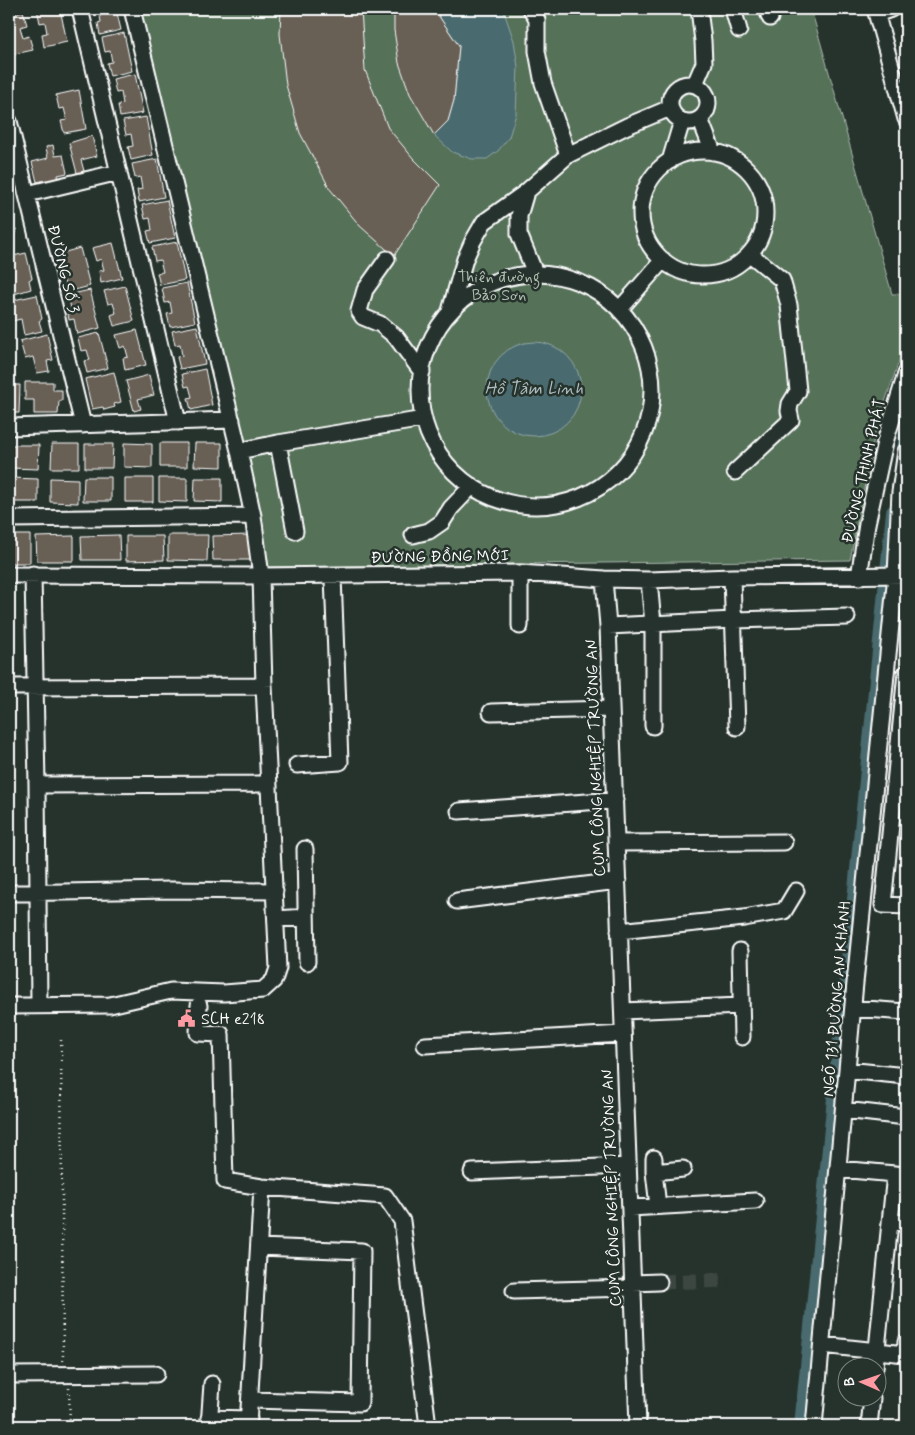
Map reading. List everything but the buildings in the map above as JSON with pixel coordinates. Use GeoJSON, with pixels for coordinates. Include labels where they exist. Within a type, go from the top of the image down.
{"type":"FeatureCollection","features":[{"type":"Feature","properties":{"kind":"street"},"geometry":{"type":"LineString","coordinates":[[80,9],[178,422]]}},
{"type":"Feature","properties":{"kind":"street"},"geometry":{"type":"LineString","coordinates":[[9,1006],[110,1005],[171,991],[224,993],[263,990],[274,980],[278,968],[268,784],[261,576],[253,516],[232,420],[132,9]]}},
{"type":"Feature","properties":{"kind":"street"},"geometry":{"type":"LineString","coordinates":[[531,9],[537,20],[537,51],[543,83],[568,155]]}},
{"type":"Feature","properties":{"kind":"street"},"geometry":{"type":"LineString","coordinates":[[695,84],[704,63],[699,9]]}},
{"type":"Feature","properties":{"kind":"street"},"geometry":{"type":"LineString","coordinates":[[733,9],[739,30]]}},
{"type":"Feature","properties":{"kind":"street"},"geometry":{"type":"LineString","coordinates":[[891,9],[876,11],[905,113]]}},
{"type":"Feature","properties":{"kind":"street"},"geometry":{"type":"LineString","coordinates":[[695,84],[705,92],[708,103],[707,109],[700,119],[688,122],[682,121],[677,118],[670,108],[670,96],[678,86],[695,84]]}},
{"type":"Feature","properties":{"kind":"street"},"geometry":{"type":"LineString","coordinates":[[450,311],[465,259],[484,222],[526,192],[568,155],[627,126],[670,108]]}},
{"type":"Feature","properties":{"kind":"street"},"geometry":{"type":"LineString","coordinates":[[700,119],[714,152]]}},
{"type":"Feature","properties":{"kind":"street","name":"ĐƯỜNG SỐ 3"},"geometry":{"type":"LineString","coordinates":[[9,121],[83,425]]}},
{"type":"Feature","properties":{"kind":"street"},"geometry":{"type":"LineString","coordinates":[[670,161],[682,121]]}},
{"type":"Feature","properties":{"kind":"street"},"geometry":{"type":"LineString","coordinates":[[691,152],[714,152],[724,154],[744,166],[758,184],[763,195],[765,218],[759,240],[750,254],[737,266],[727,271],[704,276],[682,272],[662,260],[655,252],[644,231],[642,209],[643,197],[650,182],[661,168],[670,161],[691,152]]}},
{"type":"Feature","properties":{"kind":"street"},"geometry":{"type":"LineString","coordinates":[[27,194],[119,172]]}},
{"type":"Feature","properties":{"kind":"street"},"geometry":{"type":"LineString","coordinates":[[526,192],[518,216],[519,234],[535,273]]}},
{"type":"Feature","properties":{"kind":"street"},"geometry":{"type":"LineString","coordinates":[[735,472],[791,420],[790,404],[798,391],[790,312],[782,280],[750,254]]}},
{"type":"Feature","properties":{"kind":"street"},"geometry":{"type":"LineString","coordinates":[[387,259],[365,290],[359,311],[363,317],[380,324],[396,337],[422,372]]}},
{"type":"Feature","properties":{"kind":"street"},"geometry":{"type":"LineString","coordinates":[[620,309],[662,260]]}},
{"type":"Feature","properties":{"kind":"street"},"geometry":{"type":"LineString","coordinates":[[535,273],[558,275],[581,282],[608,298],[620,309],[630,321],[645,349],[651,372],[652,396],[646,427],[636,448],[622,468],[611,479],[584,496],[554,505],[522,506],[492,498],[472,486],[453,471],[434,445],[424,419],[421,400],[422,372],[426,352],[432,338],[450,311],[488,283],[503,278],[535,273]]}},
{"type":"Feature","properties":{"kind":"street","name":"ĐƯỜNG THỊNH PHÁT"},"geometry":{"type":"LineString","coordinates":[[866,576],[868,524],[886,442],[906,374]]}},
{"type":"Feature","properties":{"kind":"street"},"geometry":{"type":"LineString","coordinates":[[239,451],[424,419]]}},
{"type":"Feature","properties":{"kind":"street"},"geometry":{"type":"LineString","coordinates":[[9,427],[232,420]]}},
{"type":"Feature","properties":{"kind":"street"},"geometry":{"type":"LineString","coordinates":[[886,442],[906,445]]}},
{"type":"Feature","properties":{"kind":"street"},"geometry":{"type":"LineString","coordinates":[[278,443],[295,531]]}},
{"type":"Feature","properties":{"kind":"street","name":"NGÕ 131 ĐƯỜNG AN KHÁNH"},"geometry":{"type":"LineString","coordinates":[[814,1426],[853,1008],[897,575],[900,492],[906,451]]}},
{"type":"Feature","properties":{"kind":"street"},"geometry":{"type":"LineString","coordinates":[[413,535],[429,531],[442,522],[451,508],[472,486]]}},
{"type":"Feature","properties":{"kind":"street"},"geometry":{"type":"LineString","coordinates":[[9,519],[253,516]]}},
{"type":"Feature","properties":{"kind":"street"},"geometry":{"type":"LineString","coordinates":[[520,573],[520,626]]}},
{"type":"Feature","properties":{"kind":"street","name":"ĐƯỜNG ĐỒNG MỚI"},"geometry":{"type":"LineString","coordinates":[[9,575],[333,576],[520,573],[649,580],[897,575]]}},
{"type":"Feature","properties":{"kind":"street"},"geometry":{"type":"LineString","coordinates":[[33,574],[34,687],[38,786],[39,1006]]}},
{"type":"Feature","properties":{"kind":"street"},"geometry":{"type":"LineString","coordinates":[[297,764],[340,762],[333,576]]}},
{"type":"Feature","properties":{"kind":"street"},"geometry":{"type":"LineString","coordinates":[[732,577],[737,727]]}},
{"type":"Feature","properties":{"kind":"street","name":"CỤM CÔNG NGHIỆP TRƯỜNG AN"},"geometry":{"type":"LineString","coordinates":[[604,579],[608,626],[615,800],[638,1426]]}},
{"type":"Feature","properties":{"kind":"street"},"geometry":{"type":"LineString","coordinates":[[649,580],[653,624],[653,726]]}},
{"type":"Feature","properties":{"kind":"street"},"geometry":{"type":"LineString","coordinates":[[608,626],[847,617]]}},
{"type":"Feature","properties":{"kind":"street"},"geometry":{"type":"LineString","coordinates":[[906,673],[902,765],[884,905],[906,906]]}},
{"type":"Feature","properties":{"kind":"street"},"geometry":{"type":"LineString","coordinates":[[9,687],[264,686]]}},
{"type":"Feature","properties":{"kind":"street"},"geometry":{"type":"LineString","coordinates":[[491,712],[611,710]]}},
{"type":"Feature","properties":{"kind":"street"},"geometry":{"type":"LineString","coordinates":[[38,786],[268,784]]}},
{"type":"Feature","properties":{"kind":"street"},"geometry":{"type":"LineString","coordinates":[[459,811],[615,800]]}},
{"type":"Feature","properties":{"kind":"street"},"geometry":{"type":"LineString","coordinates":[[616,843],[784,842]]}},
{"type":"Feature","properties":{"kind":"street"},"geometry":{"type":"LineString","coordinates":[[305,849],[307,962]]}},
{"type":"Feature","properties":{"kind":"street"},"geometry":{"type":"LineString","coordinates":[[457,900],[618,881]]}},
{"type":"Feature","properties":{"kind":"street"},"geometry":{"type":"LineString","coordinates":[[9,893],[170,890],[275,891]]}},
{"type":"Feature","properties":{"kind":"street"},"geometry":{"type":"LineString","coordinates":[[620,938],[784,911],[796,891]]}},
{"type":"Feature","properties":{"kind":"street"},"geometry":{"type":"LineString","coordinates":[[276,919],[306,917]]}},
{"type":"Feature","properties":{"kind":"street"},"geometry":{"type":"LineString","coordinates":[[740,951],[742,1037]]}},
{"type":"Feature","properties":{"kind":"street"},"geometry":{"type":"LineString","coordinates":[[199,1005],[198,1033],[221,1034],[225,1181],[262,1187],[385,1196],[402,1221],[428,1426]]}},
{"type":"Feature","properties":{"kind":"street"},"geometry":{"type":"LineString","coordinates":[[622,1011],[741,1006]]}},
{"type":"Feature","properties":{"kind":"street"},"geometry":{"type":"LineString","coordinates":[[853,1008],[906,1012]]}},
{"type":"Feature","properties":{"kind":"street"},"geometry":{"type":"LineString","coordinates":[[424,1045],[623,1034]]}},
{"type":"Feature","properties":{"kind":"street"},"geometry":{"type":"LineString","coordinates":[[847,1070],[906,1076]]}},
{"type":"Feature","properties":{"kind":"street"},"geometry":{"type":"LineString","coordinates":[[844,1110],[906,1116]]}},
{"type":"Feature","properties":{"kind":"street"},"geometry":{"type":"LineString","coordinates":[[658,1206],[654,1165],[683,1168]]}},
{"type":"Feature","properties":{"kind":"street"},"geometry":{"type":"LineString","coordinates":[[472,1172],[628,1166]]}},
{"type":"Feature","properties":{"kind":"street"},"geometry":{"type":"LineString","coordinates":[[839,1169],[901,1174],[890,1222],[876,1358]]}},
{"type":"Feature","properties":{"kind":"street"},"geometry":{"type":"LineString","coordinates":[[212,1384],[209,1422],[249,1423],[262,1187]]}},
{"type":"Feature","properties":{"kind":"street"},"geometry":{"type":"LineString","coordinates":[[630,1208],[755,1201]]}},
{"type":"Feature","properties":{"kind":"street"},"geometry":{"type":"LineString","coordinates":[[890,1222],[906,1223]]}},
{"type":"Feature","properties":{"kind":"street"},"geometry":{"type":"LineString","coordinates":[[250,1400],[360,1403],[362,1251],[258,1247]]}},
{"type":"Feature","properties":{"kind":"street"},"geometry":{"type":"LineString","coordinates":[[514,1291],[633,1286],[659,1282]]}},
{"type":"Feature","properties":{"kind":"street"},"geometry":{"type":"LineString","coordinates":[[822,1345],[877,1351],[906,1350]]}},
{"type":"Feature","properties":{"kind":"street"},"geometry":{"type":"LineString","coordinates":[[9,1375],[156,1374]]}},
{"type":"Feature","properties":{"kind":"street"},"geometry":{"type":"LineString","coordinates":[[869,1426],[871,1408]]}},
{"type":"Feature","properties":{"kind":"path"},"geometry":{"type":"LineString","coordinates":[[61,1040],[66,1375],[70,1426]]}},
{"type":"Feature","properties":{"kind":"green space","name":"Thiên đường Bảo Sơn"},"geometry":{"type":"Polygon","coordinates":[[[137,9],[811,9],[892,294],[906,294],[906,341],[876,428],[850,560],[269,567],[137,9]]]}},
{"type":"Feature","properties":{"kind":"water"},"geometry":{"type":"Polygon","coordinates":[[[434,9],[503,9],[514,41],[518,67],[516,114],[509,137],[498,151],[487,159],[472,159],[452,152],[434,135],[448,121],[454,100],[459,46],[434,9]]]}},
{"type":"Feature","properties":{"kind":"water","name":"Hồ Tâm Linh"},"geometry":{"type":"Polygon","coordinates":[[[534,342],[552,345],[567,356],[578,371],[581,389],[578,407],[567,422],[552,433],[534,436],[516,433],[501,422],[490,407],[487,389],[490,371],[501,356],[516,345],[534,342]]]}},
{"type":"Feature","properties":{"kind":"waterway"},"geometry":{"type":"LineString","coordinates":[[902,461],[906,436]]}},
{"type":"Feature","properties":{"kind":"waterway"},"geometry":{"type":"LineString","coordinates":[[801,1426],[893,512]]}},
{"type":"Feature","properties":{"kind":"tunnel"},"geometry":{"type":"LineString","coordinates":[[659,1282],[728,1280]]}},
{"type":"Feature","properties":{"kind":"place","name":"SCH e218"},"geometry":{"type":"Point","coordinates":[187,1019]}}]}
